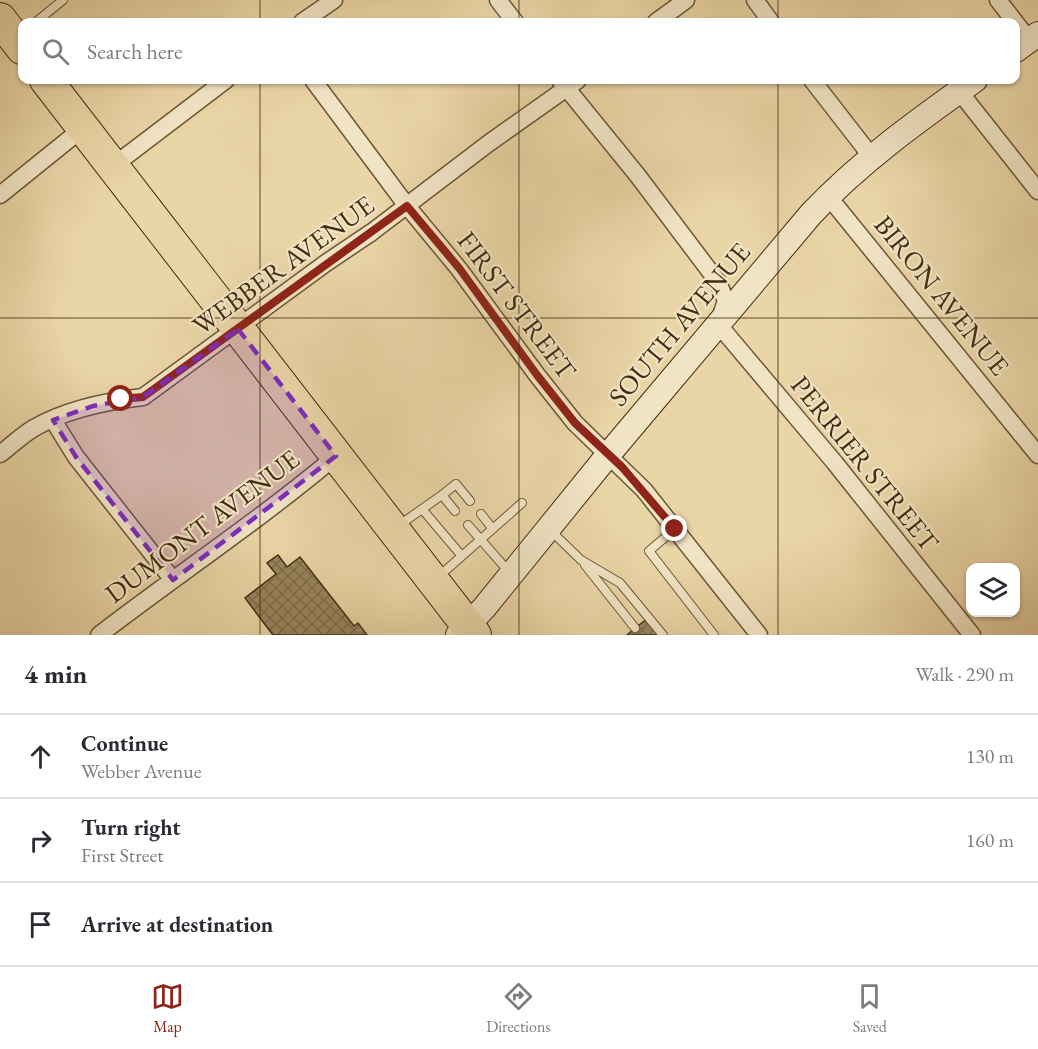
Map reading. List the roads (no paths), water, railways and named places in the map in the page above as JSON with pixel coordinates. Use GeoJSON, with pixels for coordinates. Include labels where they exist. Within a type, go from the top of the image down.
{"type":"FeatureCollection","features":[{"type":"Feature","properties":{"kind":"highway"},"geometry":{"type":"LineString","coordinates":[[49,84],[434,581],[467,631]]}},
{"type":"Feature","properties":{"kind":"street"},"geometry":{"type":"LineString","coordinates":[[308,18],[334,0]]}},
{"type":"Feature","properties":{"kind":"street"},"geometry":{"type":"LineString","coordinates":[[498,0],[512,18]]}},
{"type":"Feature","properties":{"kind":"street"},"geometry":{"type":"LineString","coordinates":[[661,18],[686,0]]}},
{"type":"Feature","properties":{"kind":"street"},"geometry":{"type":"LineString","coordinates":[[755,0],[768,18]]}},
{"type":"Feature","properties":{"kind":"street"},"geometry":{"type":"LineString","coordinates":[[998,0],[1011,18]]}},
{"type":"Feature","properties":{"kind":"street"},"geometry":{"type":"LineString","coordinates":[[113,166],[221,84]]}},
{"type":"Feature","properties":{"kind":"street","name":"FIRST STREET"},"geometry":{"type":"LineString","coordinates":[[316,84],[407,206],[459,268],[575,423],[644,490],[759,635]]}},
{"type":"Feature","properties":{"kind":"street","name":"WEBBER AVENUE"},"geometry":{"type":"LineString","coordinates":[[0,454],[35,428],[53,420],[93,405],[143,397],[407,206],[565,84]]}},
{"type":"Feature","properties":{"kind":"street"},"geometry":{"type":"LineString","coordinates":[[569,84],[718,282],[726,301],[718,324]]}},
{"type":"Feature","properties":{"kind":"street"},"geometry":{"type":"LineString","coordinates":[[815,84],[870,158]]}},
{"type":"Feature","properties":{"kind":"street"},"geometry":{"type":"LineString","coordinates":[[967,85],[1038,191]]}},
{"type":"Feature","properties":{"kind":"street","name":"SOUTH AVENUE"},"geometry":{"type":"LineString","coordinates":[[467,631],[608,455],[828,196],[870,158],[967,85]]}},
{"type":"Feature","properties":{"kind":"street"},"geometry":{"type":"LineString","coordinates":[[0,195],[83,128]]}},
{"type":"Feature","properties":{"kind":"street","name":"BIRON AVENUE"},"geometry":{"type":"LineString","coordinates":[[828,196],[1038,455]]}},
{"type":"Feature","properties":{"kind":"street","name":"PERRIER STREET"},"geometry":{"type":"LineString","coordinates":[[718,324],[835,463],[972,635]]}},
{"type":"Feature","properties":{"kind":"street"},"geometry":{"type":"LineString","coordinates":[[53,420],[76,457],[173,580]]}},
{"type":"Feature","properties":{"kind":"street","name":"DUMONT AVENUE"},"geometry":{"type":"LineString","coordinates":[[99,635],[249,526],[336,456]]}},
{"type":"Feature","properties":{"kind":"lane"},"geometry":{"type":"LineString","coordinates":[[39,18],[63,0]]}},
{"type":"Feature","properties":{"kind":"lane"},"geometry":{"type":"LineString","coordinates":[[393,529],[456,484],[470,501]]}},
{"type":"Feature","properties":{"kind":"lane"},"geometry":{"type":"LineString","coordinates":[[442,495],[455,511]]}},
{"type":"Feature","properties":{"kind":"lane"},"geometry":{"type":"LineString","coordinates":[[434,581],[522,503]]}},
{"type":"Feature","properties":{"kind":"lane"},"geometry":{"type":"LineString","coordinates":[[422,509],[461,555]]}},
{"type":"Feature","properties":{"kind":"lane"},"geometry":{"type":"LineString","coordinates":[[481,514],[492,528]]}},
{"type":"Feature","properties":{"kind":"lane"},"geometry":{"type":"LineString","coordinates":[[468,525],[511,574]]}},
{"type":"Feature","properties":{"kind":"lane"},"geometry":{"type":"LineString","coordinates":[[548,528],[581,560],[635,628]]}},
{"type":"Feature","properties":{"kind":"lane"},"geometry":{"type":"LineString","coordinates":[[675,529],[649,551],[714,635]]}},
{"type":"Feature","properties":{"kind":"lane"},"geometry":{"type":"LineString","coordinates":[[581,560],[620,583],[663,635]]}}]}
